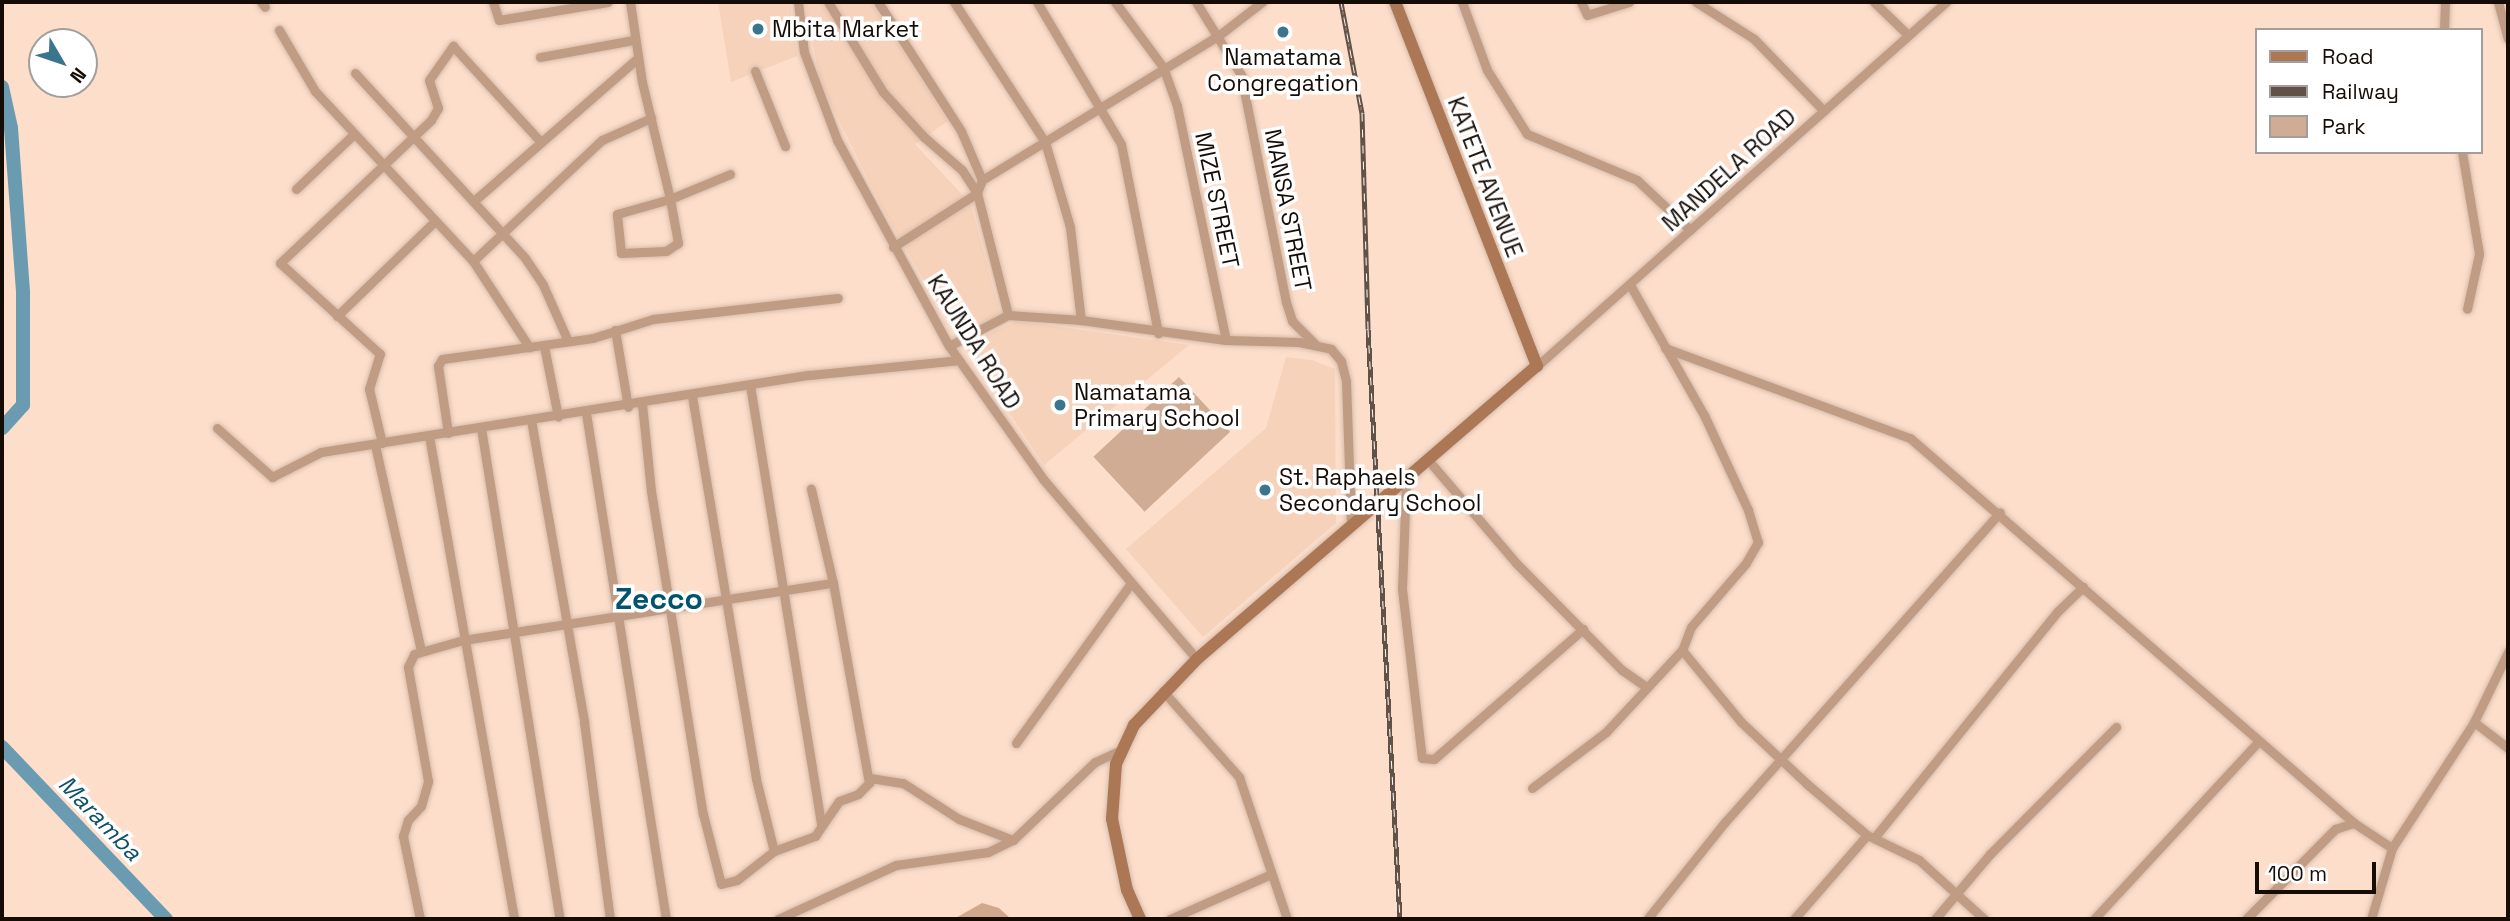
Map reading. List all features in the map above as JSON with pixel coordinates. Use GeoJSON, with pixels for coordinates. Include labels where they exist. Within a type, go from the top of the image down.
{"type":"FeatureCollection","features":[{"type":"Feature","properties":{"kind":"street"},"geometry":{"type":"LineString","coordinates":[[493,2],[499,20],[608,2]]}},
{"type":"Feature","properties":{"kind":"street"},"geometry":{"type":"LineString","coordinates":[[630,2],[634,40],[670,199],[676,248],[621,253],[615,216],[670,199],[730,174]]}},
{"type":"Feature","properties":{"kind":"street","name":"KAUNDA ROAD"},"geometry":{"type":"LineString","coordinates":[[798,2],[804,52],[837,141],[892,247],[958,360],[1043,479],[1197,659]]}},
{"type":"Feature","properties":{"kind":"street"},"geometry":{"type":"LineString","coordinates":[[828,2],[884,92],[924,137],[962,170],[977,193],[1008,315]]}},
{"type":"Feature","properties":{"kind":"street"},"geometry":{"type":"LineString","coordinates":[[878,2],[961,131],[982,180]]}},
{"type":"Feature","properties":{"kind":"street"},"geometry":{"type":"LineString","coordinates":[[954,2],[1045,142],[1070,227],[1081,320]]}},
{"type":"Feature","properties":{"kind":"street"},"geometry":{"type":"LineString","coordinates":[[1037,2],[1102,107],[1121,144],[1158,333]]}},
{"type":"Feature","properties":{"kind":"street","name":"MIZE STREET"},"geometry":{"type":"LineString","coordinates":[[1115,2],[1163,67],[1177,106],[1226,340]]}},
{"type":"Feature","properties":{"kind":"street","name":"MANSA STREET"},"geometry":{"type":"LineString","coordinates":[[1196,2],[1241,75],[1292,321],[1317,345],[1331,349],[1341,361],[1346,381],[1351,526]]}},
{"type":"Feature","properties":{"kind":"street"},"geometry":{"type":"LineString","coordinates":[[892,247],[977,193],[982,180],[1163,67],[1218,36],[1262,2]]}},
{"type":"Feature","properties":{"kind":"street","name":"KATETE AVENUE"},"geometry":{"type":"LineString","coordinates":[[1395,2],[1537,366]]}},
{"type":"Feature","properties":{"kind":"street"},"geometry":{"type":"LineString","coordinates":[[1462,2],[1487,70],[1527,134],[1637,180],[1690,230]]}},
{"type":"Feature","properties":{"kind":"street"},"geometry":{"type":"LineString","coordinates":[[1581,2],[1587,15],[1629,2]]}},
{"type":"Feature","properties":{"kind":"street"},"geometry":{"type":"LineString","coordinates":[[1696,2],[1754,38],[1824,111]]}},
{"type":"Feature","properties":{"kind":"street"},"geometry":{"type":"LineString","coordinates":[[1874,2],[1908,35]]}},
{"type":"Feature","properties":{"kind":"street","name":"MANDELA ROAD"},"geometry":{"type":"LineString","coordinates":[[1537,366],[1946,2]]}},
{"type":"Feature","properties":{"kind":"street"},"geometry":{"type":"LineString","coordinates":[[2444,28],[2445,2]]}},
{"type":"Feature","properties":{"kind":"street"},"geometry":{"type":"LineString","coordinates":[[2498,2],[2508,39]]}},
{"type":"Feature","properties":{"kind":"street"},"geometry":{"type":"LineString","coordinates":[[2501,14],[2508,4]]}},
{"type":"Feature","properties":{"kind":"street"},"geometry":{"type":"LineString","coordinates":[[279,30],[297,66],[353,135],[473,261],[530,348]]}},
{"type":"Feature","properties":{"kind":"street"},"geometry":{"type":"LineString","coordinates":[[540,57],[634,40]]}},
{"type":"Feature","properties":{"kind":"street"},"geometry":{"type":"LineString","coordinates":[[421,651],[369,389],[380,354],[279,262],[414,137],[438,108],[429,80],[453,46],[540,141]]}},
{"type":"Feature","properties":{"kind":"street"},"geometry":{"type":"LineString","coordinates":[[475,200],[638,58]]}},
{"type":"Feature","properties":{"kind":"street"},"geometry":{"type":"LineString","coordinates":[[755,71],[785,146]]}},
{"type":"Feature","properties":{"kind":"street"},"geometry":{"type":"LineString","coordinates":[[355,73],[503,233],[543,285],[567,340]]}},
{"type":"Feature","properties":{"kind":"street"},"geometry":{"type":"LineString","coordinates":[[473,261],[601,140],[650,118]]}},
{"type":"Feature","properties":{"kind":"street"},"geometry":{"type":"LineString","coordinates":[[296,189],[353,135]]}},
{"type":"Feature","properties":{"kind":"street"},"geometry":{"type":"LineString","coordinates":[[2462,154],[2479,254],[2467,309]]}},
{"type":"Feature","properties":{"kind":"street"},"geometry":{"type":"LineString","coordinates":[[337,316],[435,221]]}},
{"type":"Feature","properties":{"kind":"street"},"geometry":{"type":"LineString","coordinates":[[1532,788],[1606,732],[1682,650],[1691,627],[1746,563],[1758,542],[1748,510],[1704,415],[1630,285]]}},
{"type":"Feature","properties":{"kind":"street"},"geometry":{"type":"LineString","coordinates":[[448,433],[439,361],[544,346],[653,319],[838,298]]}},
{"type":"Feature","properties":{"kind":"street"},"geometry":{"type":"LineString","coordinates":[[950,346],[1008,315],[1081,320],[1158,333],[1226,340],[1317,345]]}},
{"type":"Feature","properties":{"kind":"street"},"geometry":{"type":"LineString","coordinates":[[615,330],[628,407]]}},
{"type":"Feature","properties":{"kind":"street"},"geometry":{"type":"LineString","coordinates":[[544,346],[558,417]]}},
{"type":"Feature","properties":{"kind":"street"},"geometry":{"type":"LineString","coordinates":[[1665,348],[1910,438],[2000,512],[2354,823],[2392,848]]}},
{"type":"Feature","properties":{"kind":"street"},"geometry":{"type":"LineString","coordinates":[[217,428],[272,477],[305,457],[379,444],[628,407],[750,385],[958,360]]}},
{"type":"Feature","properties":{"kind":"street"},"geometry":{"type":"LineString","coordinates":[[1140,919],[1127,890],[1112,819],[1113,785],[1121,750],[1134,725],[1163,691],[1197,659],[1537,366]]}},
{"type":"Feature","properties":{"kind":"street"},"geometry":{"type":"LineString","coordinates":[[750,385],[821,825]]}},
{"type":"Feature","properties":{"kind":"street"},"geometry":{"type":"LineString","coordinates":[[692,396],[756,779],[774,851]]}},
{"type":"Feature","properties":{"kind":"street"},"geometry":{"type":"LineString","coordinates":[[642,404],[651,491],[718,881],[726,885],[737,880],[774,851],[808,840],[839,801],[858,794],[870,778],[834,583],[811,489]]}},
{"type":"Feature","properties":{"kind":"street"},"geometry":{"type":"LineString","coordinates":[[586,413],[620,613],[666,919]]}},
{"type":"Feature","properties":{"kind":"street"},"geometry":{"type":"LineString","coordinates":[[531,420],[567,624],[610,919]]}},
{"type":"Feature","properties":{"kind":"street"},"geometry":{"type":"LineString","coordinates":[[481,428],[560,919]]}},
{"type":"Feature","properties":{"kind":"street"},"geometry":{"type":"LineString","coordinates":[[429,436],[514,919]]}},
{"type":"Feature","properties":{"kind":"street"},"geometry":{"type":"LineString","coordinates":[[1429,461],[1516,564],[1622,670],[1646,686]]}},
{"type":"Feature","properties":{"kind":"street"},"geometry":{"type":"LineString","coordinates":[[1406,481],[1402,589],[1422,758],[1434,759],[1583,629]]}},
{"type":"Feature","properties":{"kind":"street"},"geometry":{"type":"LineString","coordinates":[[1648,918],[1782,760],[2000,512]]}},
{"type":"Feature","properties":{"kind":"street"},"geometry":{"type":"LineString","coordinates":[[420,919],[403,836],[408,820],[421,806],[428,781],[408,667],[414,654],[463,640],[620,613],[671,608],[834,583]]}},
{"type":"Feature","properties":{"kind":"street"},"geometry":{"type":"LineString","coordinates":[[1016,743],[1131,583]]}},
{"type":"Feature","properties":{"kind":"street"},"geometry":{"type":"LineString","coordinates":[[1794,919],[1870,836],[2058,611],[2083,587]]}},
{"type":"Feature","properties":{"kind":"street"},"geometry":{"type":"LineString","coordinates":[[1682,650],[1741,722],[1782,760],[1870,836],[1919,860],[1984,919]]}},
{"type":"Feature","properties":{"kind":"street"},"geometry":{"type":"LineString","coordinates":[[2371,919],[2392,848],[2474,722],[2508,652]]}},
{"type":"Feature","properties":{"kind":"street"},"geometry":{"type":"LineString","coordinates":[[1163,691],[1239,777],[1287,919]]}},
{"type":"Feature","properties":{"kind":"street"},"geometry":{"type":"LineString","coordinates":[[2474,722],[2508,748]]}},
{"type":"Feature","properties":{"kind":"street"},"geometry":{"type":"LineString","coordinates":[[1935,919],[2116,727]]}},
{"type":"Feature","properties":{"kind":"street"},"geometry":{"type":"LineString","coordinates":[[2094,919],[2259,741]]}},
{"type":"Feature","properties":{"kind":"street"},"geometry":{"type":"LineString","coordinates":[[778,919],[884,869],[988,852],[1013,841],[1095,762],[1121,750]]}},
{"type":"Feature","properties":{"kind":"street"},"geometry":{"type":"LineString","coordinates":[[870,778],[903,783],[959,819],[1013,841]]}},
{"type":"Feature","properties":{"kind":"street"},"geometry":{"type":"LineString","coordinates":[[2246,919],[2335,829],[2354,823]]}},
{"type":"Feature","properties":{"kind":"street"},"geometry":{"type":"LineString","coordinates":[[1170,919],[1271,874]]}},
{"type":"Feature","properties":{"kind":"shaded area","name":"Mbita Market"},"geometry":{"type":"Polygon","coordinates":[[[718,2],[790,2],[797,56],[731,82],[718,2]]]}},
{"type":"Feature","properties":{"kind":"shaded area"},"geometry":{"type":"Polygon","coordinates":[[[805,2],[871,2],[948,121],[915,144],[971,204],[1000,314],[957,338],[883,209],[820,82],[805,2]]]}},
{"type":"Feature","properties":{"kind":"shaded area","name":"Namatama Primary School"},"geometry":{"type":"Polygon","coordinates":[[[1017,321],[1189,345],[1044,465],[964,345],[1017,321]]]}},
{"type":"Feature","properties":{"kind":"shaded area","name":"St. Raphaels Secondary School"},"geometry":{"type":"Polygon","coordinates":[[[1286,357],[1312,360],[1335,369],[1336,523],[1203,637],[1126,549],[1266,428],[1286,357]]]}},
{"type":"Feature","properties":{"kind":"shaded area"},"geometry":{"type":"Polygon","coordinates":[[[982,903],[999,908],[1011,919],[954,919],[982,903]]]}},
{"type":"Feature","properties":{"kind":"green space"},"geometry":{"type":"Polygon","coordinates":[[[1179,377],[1230,432],[1145,512],[1093,457],[1179,377]]]}},
{"type":"Feature","properties":{"kind":"waterway","name":"Maramba"},"geometry":{"type":"LineString","coordinates":[[2,87],[11,128],[23,293],[23,405],[2,428]]}},
{"type":"Feature","properties":{"kind":"waterway","name":"Maramba"},"geometry":{"type":"LineString","coordinates":[[2,747],[166,919]]}},
{"type":"Feature","properties":{"kind":"railway"},"geometry":{"type":"LineString","coordinates":[[1341,2],[1362,113],[1368,329],[1400,919]]}},
{"type":"Feature","properties":{"kind":"place","name":"Mbita Market"},"geometry":{"type":"Point","coordinates":[758,29]}},
{"type":"Feature","properties":{"kind":"place","name":"Namatama Congregation"},"geometry":{"type":"Point","coordinates":[1283,32]}},
{"type":"Feature","properties":{"kind":"place","name":"Namatama Primary School"},"geometry":{"type":"Point","coordinates":[1060,405]}},
{"type":"Feature","properties":{"kind":"place","name":"St. Raphaels Secondary School"},"geometry":{"type":"Point","coordinates":[1265,490]}},
{"type":"Feature","properties":{"kind":"district","name":"Zecco"},"geometry":{"type":"Point","coordinates":[659,599]}}]}
